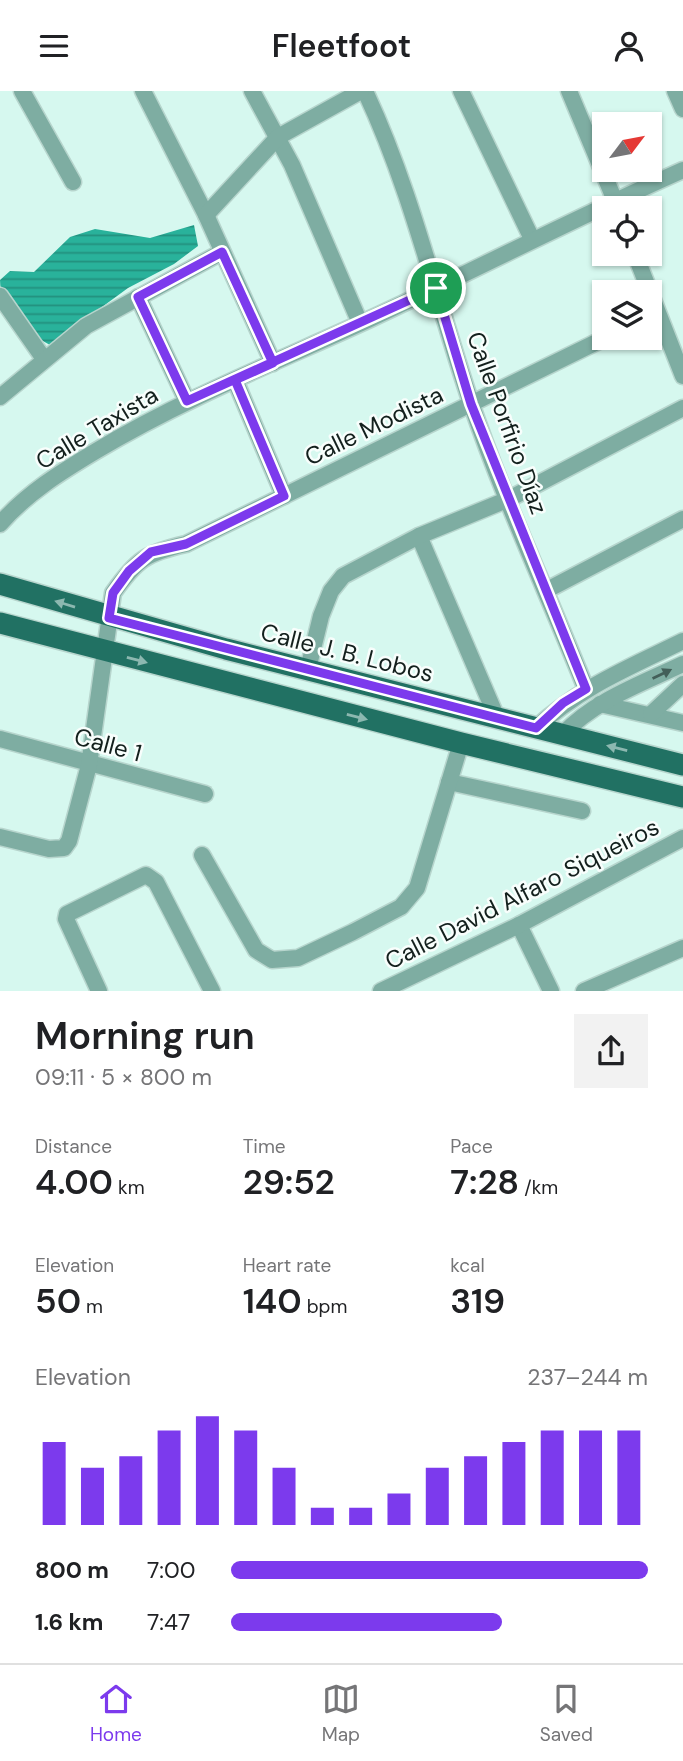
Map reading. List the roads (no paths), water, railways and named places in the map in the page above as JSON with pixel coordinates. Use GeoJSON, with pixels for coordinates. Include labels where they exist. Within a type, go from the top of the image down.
{"type":"FeatureCollection","features":[{"type":"Feature","properties":{"kind":"main road","name":"Calle J. B. Lobos"},"geometry":{"type":"LineString","coordinates":[[0,585],[109,618],[683,765]]}},
{"type":"Feature","properties":{"kind":"main road"},"geometry":{"type":"LineString","coordinates":[[0,623],[461,743],[683,797]]}},
{"type":"Feature","properties":{"kind":"street"},"geometry":{"type":"LineString","coordinates":[[22,91],[73,182]]}},
{"type":"Feature","properties":{"kind":"street"},"geometry":{"type":"LineString","coordinates":[[143,91],[206,215],[273,363]]}},
{"type":"Feature","properties":{"kind":"street"},"geometry":{"type":"LineString","coordinates":[[252,91],[278,137],[360,323]]}},
{"type":"Feature","properties":{"kind":"street"},"geometry":{"type":"LineString","coordinates":[[206,215],[278,137],[363,91]]}},
{"type":"Feature","properties":{"kind":"street","name":"Calle Porfirio Díaz"},"geometry":{"type":"LineString","coordinates":[[363,91],[384,130],[471,404],[586,689]]}},
{"type":"Feature","properties":{"kind":"street"},"geometry":{"type":"LineString","coordinates":[[461,91],[532,239]]}},
{"type":"Feature","properties":{"kind":"street"},"geometry":{"type":"LineString","coordinates":[[569,91],[613,196]]}},
{"type":"Feature","properties":{"kind":"street"},"geometry":{"type":"LineString","coordinates":[[675,91],[683,109]]}},
{"type":"Feature","properties":{"kind":"street","name":"Calle Taxista"},"geometry":{"type":"LineString","coordinates":[[632,196],[683,170]]}},
{"type":"Feature","properties":{"kind":"street","name":"Calle Taxista"},"geometry":{"type":"LineString","coordinates":[[0,524],[14,509],[58,474],[187,401],[436,288],[532,239],[592,214]]}},
{"type":"Feature","properties":{"kind":"street"},"geometry":{"type":"LineString","coordinates":[[0,397],[86,326],[222,252]]}},
{"type":"Feature","properties":{"kind":"street"},"geometry":{"type":"LineString","coordinates":[[0,296],[44,359]]}},
{"type":"Feature","properties":{"kind":"street"},"geometry":{"type":"LineString","coordinates":[[138,297],[187,401]]}},
{"type":"Feature","properties":{"kind":"street"},"geometry":{"type":"LineString","coordinates":[[662,333],[683,376]]}},
{"type":"Feature","properties":{"kind":"street","name":"Calle Modista"},"geometry":{"type":"LineString","coordinates":[[0,837],[49,849],[64,848],[72,834],[89,765],[107,652],[113,593],[129,571],[151,552],[186,544],[592,344]]}},
{"type":"Feature","properties":{"kind":"street"},"geometry":{"type":"LineString","coordinates":[[235,380],[284,496]]}},
{"type":"Feature","properties":{"kind":"street"},"geometry":{"type":"LineString","coordinates":[[308,669],[331,591],[343,576],[419,536],[509,499],[683,408]]}},
{"type":"Feature","properties":{"kind":"street"},"geometry":{"type":"LineString","coordinates":[[547,590],[683,519]]}},
{"type":"Feature","properties":{"kind":"street"},"geometry":{"type":"LineString","coordinates":[[419,536],[497,718]]}},
{"type":"Feature","properties":{"kind":"street"},"geometry":{"type":"LineString","coordinates":[[536,728],[563,703],[586,689],[683,641]]}},
{"type":"Feature","properties":{"kind":"street"},"geometry":{"type":"LineString","coordinates":[[563,734],[580,716],[600,704],[683,664]]}},
{"type":"Feature","properties":{"kind":"street"},"geometry":{"type":"LineString","coordinates":[[650,714],[683,684]]}},
{"type":"Feature","properties":{"kind":"street"},"geometry":{"type":"LineString","coordinates":[[600,704],[683,723]]}},
{"type":"Feature","properties":{"kind":"street","name":"Calle 1"},"geometry":{"type":"LineString","coordinates":[[0,739],[205,794]]}},
{"type":"Feature","properties":{"kind":"street"},"geometry":{"type":"LineString","coordinates":[[202,855],[256,950],[272,960],[298,958],[401,907],[417,888],[461,743]]}},
{"type":"Feature","properties":{"kind":"street"},"geometry":{"type":"LineString","coordinates":[[449,782],[582,811]]}},
{"type":"Feature","properties":{"kind":"street","name":"Calle David Alfaro Siqueiros"},"geometry":{"type":"LineString","coordinates":[[381,991],[519,925],[683,838]]}},
{"type":"Feature","properties":{"kind":"street"},"geometry":{"type":"LineString","coordinates":[[99,991],[66,919],[67,913],[146,876],[156,882],[212,991]]}},
{"type":"Feature","properties":{"kind":"street"},"geometry":{"type":"LineString","coordinates":[[519,925],[551,991]]}},
{"type":"Feature","properties":{"kind":"street"},"geometry":{"type":"LineString","coordinates":[[584,991],[683,948]]}}]}
